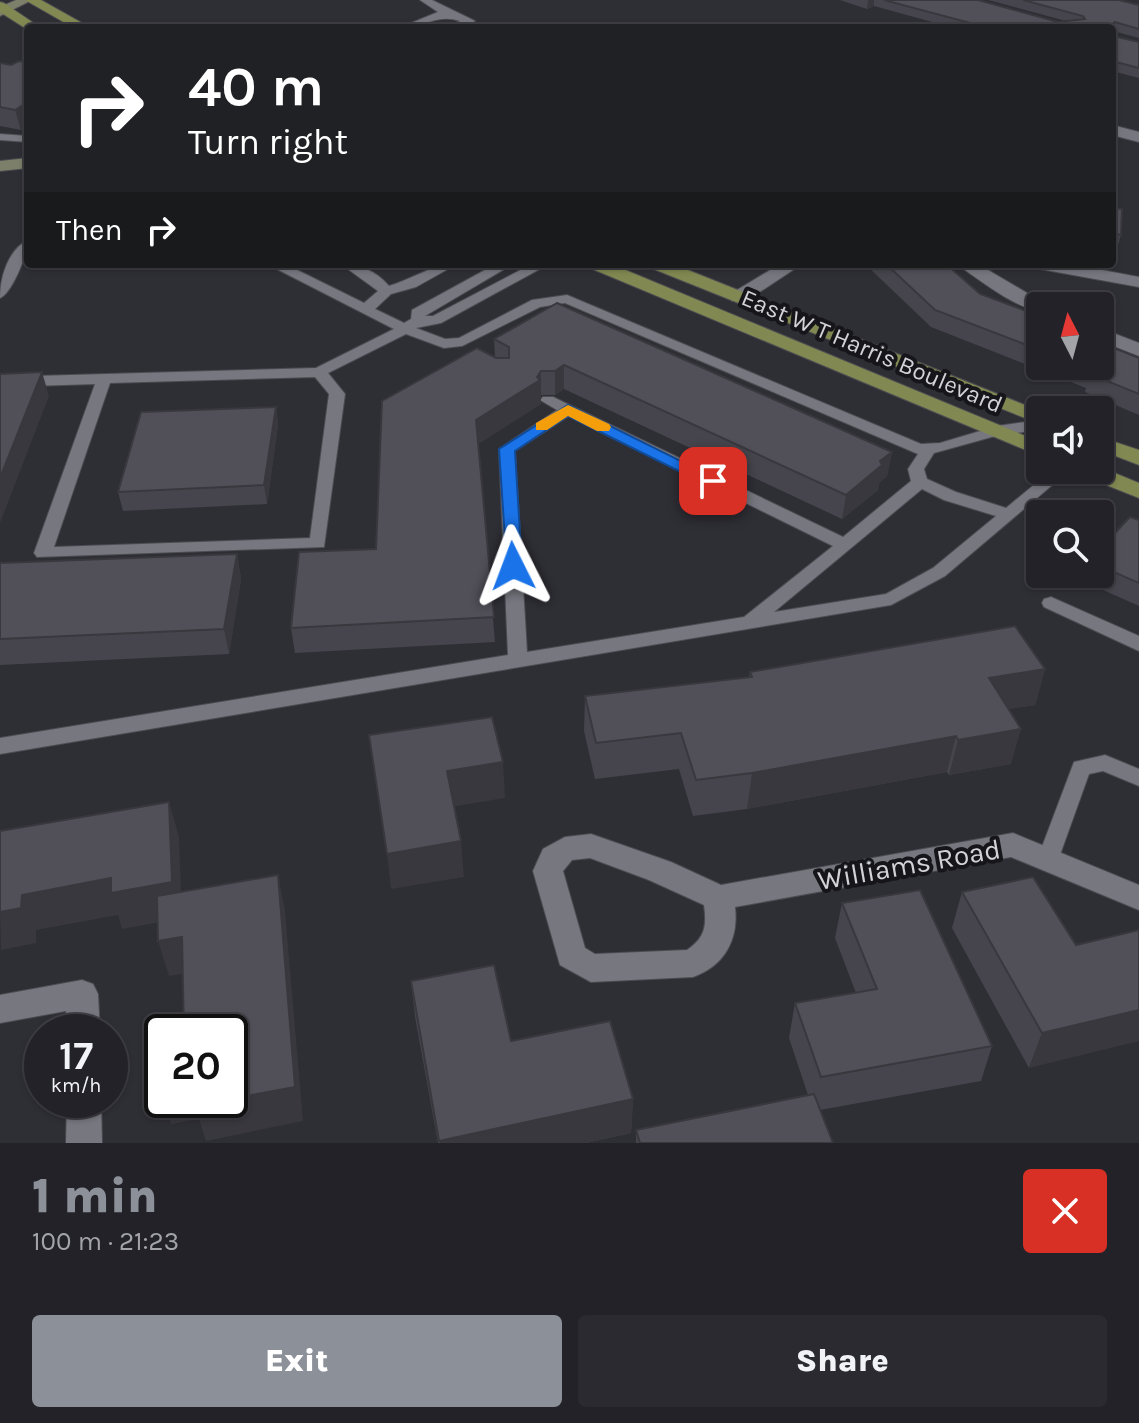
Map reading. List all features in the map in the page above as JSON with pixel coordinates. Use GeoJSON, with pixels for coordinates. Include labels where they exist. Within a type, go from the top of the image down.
{"type":"FeatureCollection","features":[{"type":"Feature","properties":{"kind":"main road"},"geometry":{"type":"LineString","coordinates":[[28,0],[76,24]]}},
{"type":"Feature","properties":{"kind":"main road"},"geometry":{"type":"LineString","coordinates":[[1,10],[27,24]]}},
{"type":"Feature","properties":{"kind":"main road"},"geometry":{"type":"LineString","coordinates":[[6,27],[24,28]]}},
{"type":"Feature","properties":{"kind":"main road","name":"East W T Harris Boulevard"},"geometry":{"type":"LineString","coordinates":[[606,268],[1026,444]]}},
{"type":"Feature","properties":{"kind":"main road","name":"East W T Harris Boulevard"},"geometry":{"type":"LineString","coordinates":[[667,268],[1026,412]]}},
{"type":"Feature","properties":{"kind":"main road"},"geometry":{"type":"LineString","coordinates":[[1114,448],[1139,458]]}},
{"type":"Feature","properties":{"kind":"main road"},"geometry":{"type":"LineString","coordinates":[[1114,480],[1139,491]]}},
{"type":"Feature","properties":{"kind":"street"},"geometry":{"type":"LineString","coordinates":[[1,10],[28,0]]}},
{"type":"Feature","properties":{"kind":"street"},"geometry":{"type":"LineString","coordinates":[[1116,131],[1139,137]]}},
{"type":"Feature","properties":{"kind":"street"},"geometry":{"type":"LineString","coordinates":[[0,159],[24,163]]}},
{"type":"Feature","properties":{"kind":"street"},"geometry":{"type":"LineString","coordinates":[[0,166],[24,163]]}},
{"type":"Feature","properties":{"kind":"street"},"geometry":{"type":"LineString","coordinates":[[739,297],[786,268]]}},
{"type":"Feature","properties":{"kind":"street"},"geometry":{"type":"LineString","coordinates":[[974,268],[1004,289],[1026,299]]}},
{"type":"Feature","properties":{"kind":"street"},"geometry":{"type":"LineString","coordinates":[[1062,268],[1139,282]]}},
{"type":"Feature","properties":{"kind":"street"},"geometry":{"type":"LineString","coordinates":[[1114,340],[1139,350]]}},
{"type":"Feature","properties":{"kind":"street","name":"Williams Road"},"geometry":{"type":"LineString","coordinates":[[719,898],[1013,845],[1139,898]]}},
{"type":"Feature","properties":{"kind":"street"},"geometry":{"type":"LineString","coordinates":[[591,846],[660,871],[719,898],[722,924],[712,950],[693,963],[591,968],[571,956],[548,871],[553,857],[565,849],[591,846]]}},
{"type":"Feature","properties":{"kind":"street"},"geometry":{"type":"LineString","coordinates":[[0,1009],[82,994],[83,1014]]}},
{"type":"Feature","properties":{"kind":"street"},"geometry":{"type":"LineString","coordinates":[[84,1118],[84,1143]]}},
{"type":"Feature","properties":{"kind":"lane"},"geometry":{"type":"LineString","coordinates":[[425,0],[446,13],[470,21],[461,24]]}},
{"type":"Feature","properties":{"kind":"lane"},"geometry":{"type":"LineString","coordinates":[[415,24],[446,13]]}},
{"type":"Feature","properties":{"kind":"lane"},"geometry":{"type":"LineString","coordinates":[[0,137],[24,139]]}},
{"type":"Feature","properties":{"kind":"lane"},"geometry":{"type":"LineString","coordinates":[[0,259],[22,258]]}},
{"type":"Feature","properties":{"kind":"lane"},"geometry":{"type":"LineString","coordinates":[[0,294],[22,258]]}},
{"type":"Feature","properties":{"kind":"lane"},"geometry":{"type":"LineString","coordinates":[[282,268],[365,310],[412,325],[467,357]]}},
{"type":"Feature","properties":{"kind":"lane"},"geometry":{"type":"LineString","coordinates":[[354,268],[382,286],[411,284],[442,268]]}},
{"type":"Feature","properties":{"kind":"lane"},"geometry":{"type":"LineString","coordinates":[[369,268],[382,286]]}},
{"type":"Feature","properties":{"kind":"lane"},"geometry":{"type":"LineString","coordinates":[[412,325],[417,313],[499,268]]}},
{"type":"Feature","properties":{"kind":"lane"},"geometry":{"type":"LineString","coordinates":[[0,382],[319,372],[412,325],[436,320],[534,268]]}},
{"type":"Feature","properties":{"kind":"lane"},"geometry":{"type":"LineString","coordinates":[[365,310],[382,286]]}},
{"type":"Feature","properties":{"kind":"lane"},"geometry":{"type":"LineString","coordinates":[[444,344],[462,342],[537,303],[567,299],[919,449],[941,448],[997,431],[1026,427]]}},
{"type":"Feature","properties":{"kind":"lane"},"geometry":{"type":"LineString","coordinates":[[104,379],[43,553],[318,543],[337,394],[319,372]]}},
{"type":"Feature","properties":{"kind":"lane"},"geometry":{"type":"LineString","coordinates":[[548,400],[845,545]]}},
{"type":"Feature","properties":{"kind":"lane"},"geometry":{"type":"LineString","coordinates":[[518,661],[507,449],[568,410]]}},
{"type":"Feature","properties":{"kind":"lane"},"geometry":{"type":"LineString","coordinates":[[929,449],[916,469],[920,482],[950,496],[1008,514]]}},
{"type":"Feature","properties":{"kind":"lane"},"geometry":{"type":"LineString","coordinates":[[747,623],[920,482]]}},
{"type":"Feature","properties":{"kind":"lane"},"geometry":{"type":"LineString","coordinates":[[0,746],[891,599],[939,572],[1045,484]]}},
{"type":"Feature","properties":{"kind":"lane"},"geometry":{"type":"LineString","coordinates":[[1051,603],[1139,644]]}},
{"type":"Feature","properties":{"kind":"lane"},"geometry":{"type":"LineString","coordinates":[[1048,860],[1081,768],[1105,763],[1139,778]]}},
{"type":"Feature","properties":{"kind":"building"},"geometry":{"type":"Polygon","coordinates":[[[884,0],[978,0],[1058,22],[1085,19],[1023,0],[1119,0],[1139,5],[1139,29],[1115,22],[974,24],[884,0]]]}},
{"type":"Feature","properties":{"kind":"building"},"geometry":{"type":"Polygon","coordinates":[[[1116,37],[1139,42],[1139,68],[1116,62],[1116,37]]]}},
{"type":"Feature","properties":{"kind":"building"},"geometry":{"type":"Polygon","coordinates":[[[24,62],[24,104],[15,110],[0,107],[0,63],[11,65],[24,62]]]}},
{"type":"Feature","properties":{"kind":"building"},"geometry":{"type":"Polygon","coordinates":[[[1116,208],[1122,209],[1121,235],[1116,234],[1116,208]]]}},
{"type":"Feature","properties":{"kind":"building"},"geometry":{"type":"Polygon","coordinates":[[[890,268],[951,268],[980,294],[1026,311],[1026,345],[935,310],[890,268]]]}},
{"type":"Feature","properties":{"kind":"building"},"geometry":{"type":"Polygon","coordinates":[[[557,303],[892,452],[880,461],[882,465],[846,495],[564,365],[555,371],[541,371],[537,377],[540,380],[476,420],[494,617],[291,628],[299,552],[376,549],[382,401],[477,348],[496,358],[509,358],[509,347],[494,339],[557,303]]]}},
{"type":"Feature","properties":{"kind":"building"},"geometry":{"type":"Polygon","coordinates":[[[1114,348],[1139,358],[1139,394],[1105,380],[1114,380],[1114,348]]]}},
{"type":"Feature","properties":{"kind":"building"},"geometry":{"type":"Polygon","coordinates":[[[42,372],[0,478],[0,374],[42,372]]]}},
{"type":"Feature","properties":{"kind":"building"},"geometry":{"type":"Polygon","coordinates":[[[276,407],[264,485],[118,492],[141,412],[276,407]]]}},
{"type":"Feature","properties":{"kind":"building"},"geometry":{"type":"Polygon","coordinates":[[[1130,517],[1139,520],[1139,583],[1114,572],[1114,534],[1130,517]]]}},
{"type":"Feature","properties":{"kind":"building"},"geometry":{"type":"Polygon","coordinates":[[[237,554],[224,629],[0,639],[0,563],[237,554]]]}},
{"type":"Feature","properties":{"kind":"building"},"geometry":{"type":"Polygon","coordinates":[[[1015,626],[1045,669],[989,678],[1021,729],[958,740],[956,736],[752,773],[696,780],[681,733],[596,743],[585,696],[752,677],[750,672],[1015,626]]]}},
{"type":"Feature","properties":{"kind":"building"},"geometry":{"type":"Polygon","coordinates":[[[492,717],[503,762],[447,771],[461,841],[387,854],[369,735],[492,717]]]}},
{"type":"Feature","properties":{"kind":"building"},"geometry":{"type":"Polygon","coordinates":[[[169,802],[172,882],[111,893],[111,878],[22,895],[21,908],[0,912],[0,831],[169,802]]]}},
{"type":"Feature","properties":{"kind":"building"},"geometry":{"type":"Polygon","coordinates":[[[278,875],[295,1087],[248,1096],[248,1014],[184,1014],[182,937],[158,941],[157,896],[278,875]]]}},
{"type":"Feature","properties":{"kind":"building"},"geometry":{"type":"Polygon","coordinates":[[[1033,877],[1076,945],[1139,930],[1139,1010],[1042,1033],[962,892],[1033,877]]]}},
{"type":"Feature","properties":{"kind":"building"},"geometry":{"type":"Polygon","coordinates":[[[920,890],[992,1046],[821,1077],[795,1003],[877,989],[842,903],[920,890]]]}},
{"type":"Feature","properties":{"kind":"building"},"geometry":{"type":"Polygon","coordinates":[[[494,965],[511,1041],[610,1021],[633,1099],[439,1141],[411,981],[494,965]]]}},
{"type":"Feature","properties":{"kind":"building"},"geometry":{"type":"Polygon","coordinates":[[[814,1094],[833,1143],[640,1143],[636,1130],[814,1094]]]}},
{"type":"Feature","properties":{"kind":"slow traffic"},"geometry":{"type":"LineString","coordinates":[[542,427],[568,410],[603,427]]}},
{"type":"Feature","properties":{"kind":"route"},"geometry":{"type":"LineString","coordinates":[[513,566],[507,449],[568,410],[713,481]]}}]}
